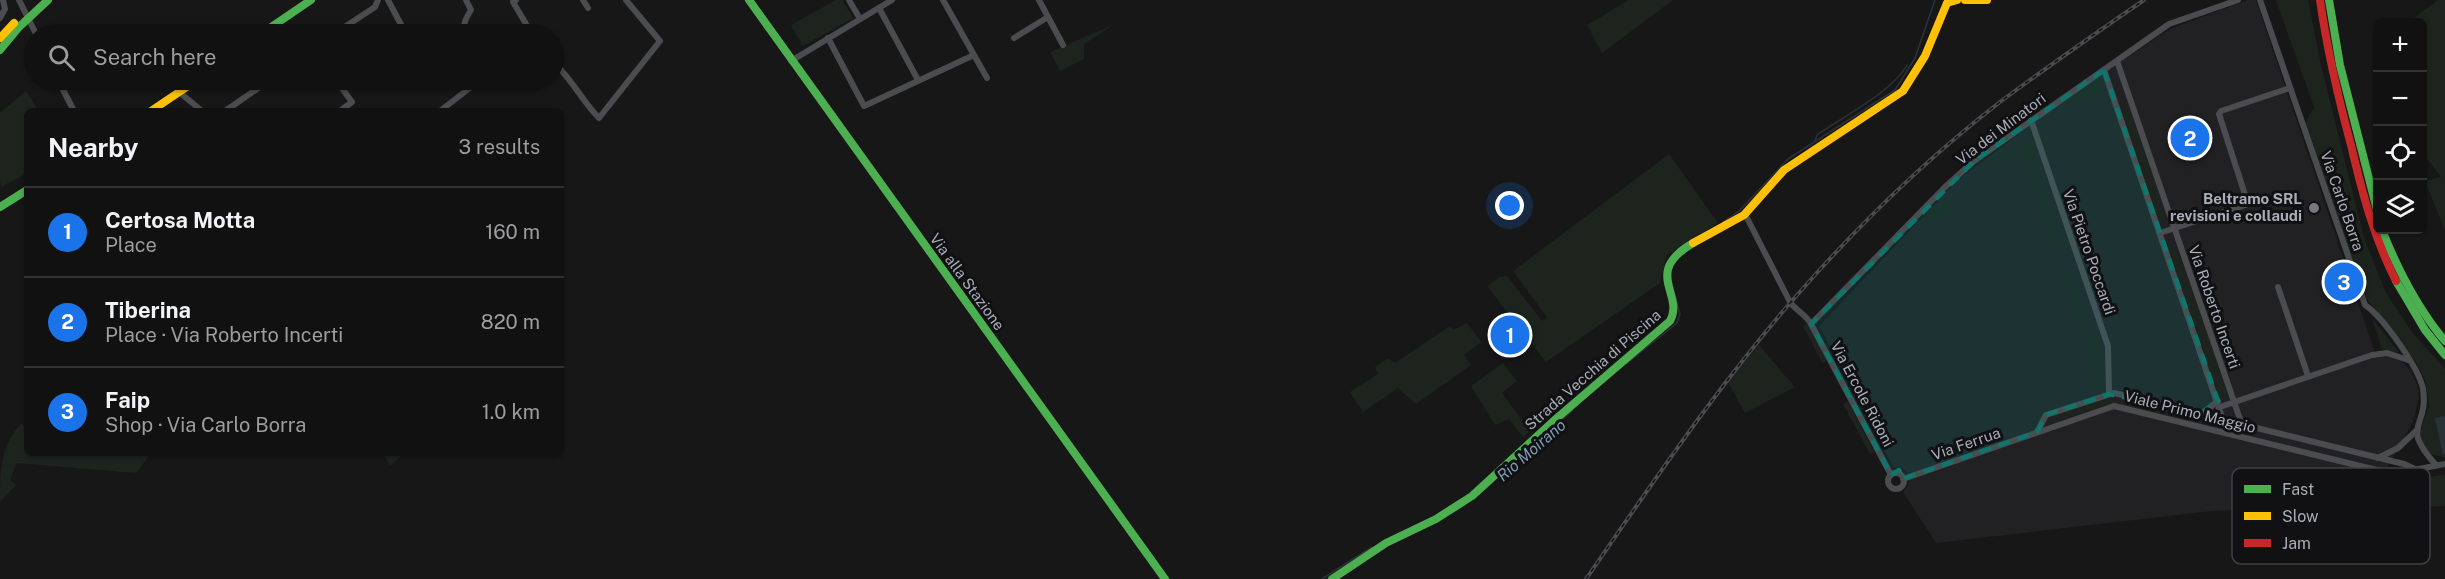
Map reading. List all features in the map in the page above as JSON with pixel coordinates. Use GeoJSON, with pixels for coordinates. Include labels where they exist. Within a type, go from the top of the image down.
{"type":"FeatureCollection","features":[{"type":"Feature","properties":{"kind":"main road"},"geometry":{"type":"LineString","coordinates":[[0,38],[38,0]]}},
{"type":"Feature","properties":{"kind":"main road"},"geometry":{"type":"LineString","coordinates":[[0,50],[19,27],[48,0]]}},
{"type":"Feature","properties":{"kind":"main road"},"geometry":{"type":"LineString","coordinates":[[275,24],[309,0]]}},
{"type":"Feature","properties":{"kind":"main road","name":"Via alla Stazione"},"geometry":{"type":"LineString","coordinates":[[749,0],[1165,579]]}},
{"type":"Feature","properties":{"kind":"main road","name":"Strada Vecchia di Piscina"},"geometry":{"type":"LineString","coordinates":[[1332,579],[1386,543],[1439,516],[1481,488],[1557,418],[1670,321],[1676,309],[1667,290],[1666,269],[1678,253],[1745,214],[1783,171],[1902,92],[1935,34],[1941,12],[1947,3],[1957,0]]}},
{"type":"Feature","properties":{"kind":"main road"},"geometry":{"type":"LineString","coordinates":[[1965,0],[1987,0]]}},
{"type":"Feature","properties":{"kind":"main road"},"geometry":{"type":"LineString","coordinates":[[2320,0],[2337,90],[2375,234],[2391,275],[2408,306],[2445,355]]}},
{"type":"Feature","properties":{"kind":"main road"},"geometry":{"type":"LineString","coordinates":[[2329,0],[2340,65],[2373,194]]}},
{"type":"Feature","properties":{"kind":"main road"},"geometry":{"type":"LineString","coordinates":[[155,108],[180,91]]}},
{"type":"Feature","properties":{"kind":"main road"},"geometry":{"type":"LineString","coordinates":[[0,207],[24,192]]}},
{"type":"Feature","properties":{"kind":"main road"},"geometry":{"type":"LineString","coordinates":[[2384,234],[2407,286],[2445,341]]}},
{"type":"Feature","properties":{"kind":"street"},"geometry":{"type":"LineString","coordinates":[[0,18],[5,9],[3,0]]}},
{"type":"Feature","properties":{"kind":"street"},"geometry":{"type":"LineString","coordinates":[[349,24],[375,7],[378,0]]}},
{"type":"Feature","properties":{"kind":"street"},"geometry":{"type":"LineString","coordinates":[[388,0],[401,24]]}},
{"type":"Feature","properties":{"kind":"street"},"geometry":{"type":"LineString","coordinates":[[464,24],[471,10],[466,0]]}},
{"type":"Feature","properties":{"kind":"street"},"geometry":{"type":"LineString","coordinates":[[516,0],[513,2],[526,24]]}},
{"type":"Feature","properties":{"kind":"street"},"geometry":{"type":"LineString","coordinates":[[583,0],[588,8]]}},
{"type":"Feature","properties":{"kind":"street"},"geometry":{"type":"LineString","coordinates":[[564,72],[579,95],[599,118],[660,41],[626,0]]}},
{"type":"Feature","properties":{"kind":"street"},"geometry":{"type":"LineString","coordinates":[[849,0],[860,19]]}},
{"type":"Feature","properties":{"kind":"street"},"geometry":{"type":"LineString","coordinates":[[792,61],[892,0]]}},
{"type":"Feature","properties":{"kind":"street"},"geometry":{"type":"LineString","coordinates":[[943,0],[987,78]]}},
{"type":"Feature","properties":{"kind":"street"},"geometry":{"type":"LineString","coordinates":[[1039,0],[1063,45]]}},
{"type":"Feature","properties":{"kind":"street","name":"Via dei Minatori"},"geometry":{"type":"LineString","coordinates":[[1811,324],[1945,187],[1974,161],[2169,24],[2238,0]]}},
{"type":"Feature","properties":{"kind":"street","name":"Via Carlo Borra"},"geometry":{"type":"LineString","coordinates":[[2260,0],[2365,305],[2372,310],[2419,377],[2424,397],[2416,431]]}},
{"type":"Feature","properties":{"kind":"street"},"geometry":{"type":"LineString","coordinates":[[20,3],[30,24]]}},
{"type":"Feature","properties":{"kind":"street"},"geometry":{"type":"LineString","coordinates":[[879,8],[918,80]]}},
{"type":"Feature","properties":{"kind":"street"},"geometry":{"type":"LineString","coordinates":[[1014,38],[1048,17]]}},
{"type":"Feature","properties":{"kind":"street"},"geometry":{"type":"LineString","coordinates":[[828,38],[864,106],[974,55]]}},
{"type":"Feature","properties":{"kind":"street","name":"Via Roberto Incerti"},"geometry":{"type":"LineString","coordinates":[[2117,61],[2242,424]]}},
{"type":"Feature","properties":{"kind":"street","name":"Via Roberto Incerti"},"geometry":{"type":"LineString","coordinates":[[2104,70],[2223,420]]}},
{"type":"Feature","properties":{"kind":"street"},"geometry":{"type":"LineString","coordinates":[[2112,92],[2126,87]]}},
{"type":"Feature","properties":{"kind":"street"},"geometry":{"type":"LineString","coordinates":[[2160,233],[2248,204],[2219,114],[2221,111],[2290,88]]}},
{"type":"Feature","properties":{"kind":"street"},"geometry":{"type":"LineString","coordinates":[[63,90],[72,108]]}},
{"type":"Feature","properties":{"kind":"street"},"geometry":{"type":"LineString","coordinates":[[229,108],[255,90]]}},
{"type":"Feature","properties":{"kind":"street"},"geometry":{"type":"LineString","coordinates":[[343,90],[352,102],[344,108]]}},
{"type":"Feature","properties":{"kind":"street"},"geometry":{"type":"LineString","coordinates":[[444,108],[467,90]]}},
{"type":"Feature","properties":{"kind":"street"},"geometry":{"type":"LineString","coordinates":[[180,91],[199,108]]}},
{"type":"Feature","properties":{"kind":"street","name":"Via Pietro Poccardi"},"geometry":{"type":"LineString","coordinates":[[2031,120],[2108,346],[2109,394]]}},
{"type":"Feature","properties":{"kind":"street","name":"Via Ercole Ridoni"},"geometry":{"type":"LineString","coordinates":[[1745,214],[1790,302],[1795,309],[1807,316],[1891,475]]}},
{"type":"Feature","properties":{"kind":"street"},"geometry":{"type":"LineString","coordinates":[[2277,286],[2308,376]]}},
{"type":"Feature","properties":{"kind":"street"},"geometry":{"type":"LineString","coordinates":[[2200,414],[2219,404],[2234,402],[2379,353],[2398,355],[2408,360]]}},
{"type":"Feature","properties":{"kind":"street","name":"Viale Primo Maggio"},"geometry":{"type":"LineString","coordinates":[[2037,432],[2046,415],[2114,393],[2411,468]]}},
{"type":"Feature","properties":{"kind":"street","name":"Viale Primo Maggio"},"geometry":{"type":"LineString","coordinates":[[2037,432],[2114,406],[2366,468]]}},
{"type":"Feature","properties":{"kind":"street"},"geometry":{"type":"LineString","coordinates":[[2229,434],[2232,422]]}},
{"type":"Feature","properties":{"kind":"street"},"geometry":{"type":"LineString","coordinates":[[2366,468],[2373,458],[2398,448],[2416,431]]}},
{"type":"Feature","properties":{"kind":"street"},"geometry":{"type":"LineString","coordinates":[[2416,431],[2419,444],[2436,465]]}},
{"type":"Feature","properties":{"kind":"street","name":"Via Ferrua"},"geometry":{"type":"LineString","coordinates":[[1903,478],[2037,432]]}},
{"type":"Feature","properties":{"kind":"street","name":"Viale Primo Maggio"},"geometry":{"type":"LineString","coordinates":[[2420,468],[2445,464]]}},
{"type":"Feature","properties":{"kind":"street"},"geometry":{"type":"LineString","coordinates":[[1898,473],[1903,478],[1900,488],[1893,488],[1888,481],[1891,475],[1898,473]]}},
{"type":"Feature","properties":{"kind":"highlighted area"},"geometry":{"type":"Polygon","coordinates":[[[2104,70],[2218,401],[2201,414],[2109,394],[2046,415],[2037,432],[1903,479],[1899,470],[1891,475],[1811,324],[1974,161],[2104,70]]]}},
{"type":"Feature","properties":{"kind":"shaded area"},"geometry":{"type":"Polygon","coordinates":[[[836,0],[842,0],[853,18],[803,46],[791,25],[836,0]]]}},
{"type":"Feature","properties":{"kind":"shaded area"},"geometry":{"type":"Polygon","coordinates":[[[1629,0],[1673,0],[1602,53],[1587,25],[1629,0]]]}},
{"type":"Feature","properties":{"kind":"shaded area"},"geometry":{"type":"Polygon","coordinates":[[[2248,0],[2256,0],[2376,356],[2388,356],[2401,361],[2411,371],[2417,385],[2419,397],[2413,422],[2387,468],[2232,468],[2232,510],[1936,543],[1903,492],[1908,486],[1909,479],[1906,471],[1900,467],[1893,467],[1819,326],[1959,179],[2064,100],[2170,29],[2248,0]]]}},
{"type":"Feature","properties":{"kind":"shaded area"},"geometry":{"type":"Polygon","coordinates":[[[2276,0],[2308,0],[2321,65],[2364,238],[2386,293],[2412,332],[2445,369],[2445,458],[2429,453],[2422,443],[2420,431],[2429,406],[2426,382],[2415,361],[2365,296],[2304,125],[2314,107],[2276,0]]]}},
{"type":"Feature","properties":{"kind":"shaded area"},"geometry":{"type":"Polygon","coordinates":[[[2438,0],[2445,0],[2445,230],[2427,186],[2427,180],[2441,177],[2427,158],[2427,18],[2414,18],[2438,0]]]}},
{"type":"Feature","properties":{"kind":"shaded area"},"geometry":{"type":"Polygon","coordinates":[[[1115,24],[1084,44],[1084,59],[1060,71],[1050,52],[1115,24]]]}},
{"type":"Feature","properties":{"kind":"shaded area"},"geometry":{"type":"Polygon","coordinates":[[[2100,79],[2105,92],[2068,105],[2066,101],[2100,79]]]}},
{"type":"Feature","properties":{"kind":"shaded area"},"geometry":{"type":"Polygon","coordinates":[[[26,91],[37,108],[24,108],[24,175],[2,187],[0,182],[0,113],[26,91]]]}},
{"type":"Feature","properties":{"kind":"shaded area"},"geometry":{"type":"Polygon","coordinates":[[[2129,110],[2166,220],[2161,224],[2121,113],[2129,110]]]}},
{"type":"Feature","properties":{"kind":"shaded area"},"geometry":{"type":"Polygon","coordinates":[[[2031,135],[2037,166],[2027,169],[2018,144],[2023,145],[2029,142],[2027,137],[2031,135]]]}},
{"type":"Feature","properties":{"kind":"shaded area"},"geometry":{"type":"Polygon","coordinates":[[[2013,147],[2017,158],[1983,169],[1982,167],[2013,147]]]}},
{"type":"Feature","properties":{"kind":"shaded area"},"geometry":{"type":"Polygon","coordinates":[[[1669,154],[1718,223],[1667,255],[1660,283],[1546,362],[1487,286],[1500,277],[1507,276],[1542,321],[1547,317],[1513,271],[1669,154]]]}},
{"type":"Feature","properties":{"kind":"shaded area"},"geometry":{"type":"Polygon","coordinates":[[[2036,168],[2064,247],[2055,250],[2029,171],[2036,168]]]}},
{"type":"Feature","properties":{"kind":"shaded area"},"geometry":{"type":"Polygon","coordinates":[[[1942,200],[1948,201],[1952,211],[1950,214],[1920,224],[1920,221],[1942,200]]]}},
{"type":"Feature","properties":{"kind":"shaded area"},"geometry":{"type":"Polygon","coordinates":[[[2176,247],[2221,378],[2213,380],[2169,250],[2176,247]]]}},
{"type":"Feature","properties":{"kind":"shaded area"},"geometry":{"type":"Polygon","coordinates":[[[2070,270],[2090,327],[2081,327],[2062,273],[2070,270]]]}},
{"type":"Feature","properties":{"kind":"shaded area"},"geometry":{"type":"Polygon","coordinates":[[[2372,318],[2398,351],[2396,353],[2382,349],[2372,318]]]}},
{"type":"Feature","properties":{"kind":"shaded area"},"geometry":{"type":"Polygon","coordinates":[[[1467,323],[1481,342],[1464,355],[1471,365],[1416,404],[1398,388],[1363,412],[1350,392],[1378,374],[1375,367],[1388,358],[1395,363],[1450,326],[1453,330],[1467,323]]]}},
{"type":"Feature","properties":{"kind":"shaded area"},"geometry":{"type":"Polygon","coordinates":[[[1808,323],[1827,361],[1822,363],[1803,326],[1808,323]]]}},
{"type":"Feature","properties":{"kind":"shaded area"},"geometry":{"type":"Polygon","coordinates":[[[2092,330],[2094,335],[2097,334],[2102,365],[2100,386],[2090,390],[2094,370],[2084,335],[2092,330]]]}},
{"type":"Feature","properties":{"kind":"shaded area"},"geometry":{"type":"Polygon","coordinates":[[[1759,345],[1795,387],[1745,413],[1728,382],[1759,345]]]}},
{"type":"Feature","properties":{"kind":"shaded area"},"geometry":{"type":"Polygon","coordinates":[[[1503,363],[1517,381],[1502,393],[1530,431],[1523,437],[1509,419],[1495,425],[1471,386],[1503,363]]]}},
{"type":"Feature","properties":{"kind":"shaded area"},"geometry":{"type":"Polygon","coordinates":[[[2222,381],[2228,398],[2223,402],[2220,401],[2214,384],[2222,381]]]}},
{"type":"Feature","properties":{"kind":"shaded area"},"geometry":{"type":"Polygon","coordinates":[[[2109,399],[2220,425],[2220,429],[2111,403],[2062,420],[2060,415],[2109,399]]]}},
{"type":"Feature","properties":{"kind":"shaded area"},"geometry":{"type":"Polygon","coordinates":[[[1848,401],[1874,452],[1870,454],[1843,404],[1848,401]]]}},
{"type":"Feature","properties":{"kind":"shaded area"},"geometry":{"type":"Polygon","coordinates":[[[2445,416],[2445,454],[2443,455],[2435,418],[2445,416]]]}},
{"type":"Feature","properties":{"kind":"shaded area"},"geometry":{"type":"Polygon","coordinates":[[[22,423],[24,426],[24,456],[149,456],[136,473],[17,463],[10,480],[16,485],[0,502],[1,470],[5,450],[22,423]]]}},
{"type":"Feature","properties":{"kind":"shaded area"},"geometry":{"type":"Polygon","coordinates":[[[385,456],[401,456],[390,466],[385,456]]]}},
{"type":"Feature","properties":{"kind":"shaded area"},"geometry":{"type":"Polygon","coordinates":[[[2306,460],[2336,468],[2318,468],[2306,465],[2306,460]]]}},
{"type":"Feature","properties":{"kind":"shaded area"},"geometry":{"type":"Polygon","coordinates":[[[2445,475],[2445,506],[2430,507],[2430,477],[2445,475]]]}},
{"type":"Feature","properties":{"kind":"waterway","name":"Rio Moirano"},"geometry":{"type":"LineString","coordinates":[[1723,222],[1739,211],[1788,159],[1895,90],[1915,58],[1935,0]]}},
{"type":"Feature","properties":{"kind":"waterway"},"geometry":{"type":"LineString","coordinates":[[1815,141],[1817,135],[1890,85],[1907,65]]}},
{"type":"Feature","properties":{"kind":"waterway","name":"Rio Moirano"},"geometry":{"type":"LineString","coordinates":[[1626,364],[1677,323],[1680,314],[1671,281]]}},
{"type":"Feature","properties":{"kind":"waterway","name":"Rio Moirano"},"geometry":{"type":"LineString","coordinates":[[1527,451],[1573,410]]}},
{"type":"Feature","properties":{"kind":"waterway","name":"Rio Moirano"},"geometry":{"type":"LineString","coordinates":[[1483,491],[1495,480]]}},
{"type":"Feature","properties":{"kind":"waterway","name":"Rio Moirano"},"geometry":{"type":"LineString","coordinates":[[1322,579],[1372,547]]}},
{"type":"Feature","properties":{"kind":"railway"},"geometry":{"type":"LineString","coordinates":[[1586,579],[1667,462],[1724,385],[1783,311],[1858,229],[1904,184],[1975,122],[2144,0]]}},
{"type":"Feature","properties":{"kind":"traffic: fast"},"geometry":{"type":"LineString","coordinates":[[0,50],[19,27],[48,0]]}},
{"type":"Feature","properties":{"kind":"traffic: fast"},"geometry":{"type":"LineString","coordinates":[[276,24],[311,0]]}},
{"type":"Feature","properties":{"kind":"traffic: fast"},"geometry":{"type":"LineString","coordinates":[[749,0],[1165,579]]}},
{"type":"Feature","properties":{"kind":"traffic: fast"},"geometry":{"type":"LineString","coordinates":[[2329,0],[2340,65],[2373,194]]}},
{"type":"Feature","properties":{"kind":"traffic: fast"},"geometry":{"type":"LineString","coordinates":[[0,207],[24,192]]}},
{"type":"Feature","properties":{"kind":"traffic: fast"},"geometry":{"type":"LineString","coordinates":[[2384,234],[2409,288],[2445,341]]}},
{"type":"Feature","properties":{"kind":"traffic: fast"},"geometry":{"type":"LineString","coordinates":[[1332,579],[1386,543],[1436,519],[1472,496],[1557,418],[1670,321],[1673,302],[1667,274],[1670,264],[1678,254],[1693,243]]}},
{"type":"Feature","properties":{"kind":"traffic: fast"},"geometry":{"type":"LineString","coordinates":[[2396,281],[2425,330],[2445,355]]}},
{"type":"Feature","properties":{"kind":"traffic: slow"},"geometry":{"type":"LineString","coordinates":[[1693,243],[1744,215],[1784,170],[1903,91],[1925,56],[1947,3],[1957,0]]}},
{"type":"Feature","properties":{"kind":"traffic: slow"},"geometry":{"type":"LineString","coordinates":[[1965,0],[1987,0]]}},
{"type":"Feature","properties":{"kind":"traffic: slow"},"geometry":{"type":"LineString","coordinates":[[0,38],[14,23]]}},
{"type":"Feature","properties":{"kind":"traffic: slow"},"geometry":{"type":"LineString","coordinates":[[155,108],[182,90]]}},
{"type":"Feature","properties":{"kind":"traffic: jam"},"geometry":{"type":"LineString","coordinates":[[2320,0],[2333,73],[2369,214],[2396,281]]}},
{"type":"Feature","properties":{"kind":"place","name":"Tiberina"},"geometry":{"type":"Point","coordinates":[2190,138]}},
{"type":"Feature","properties":{"kind":"place","name":"Beltramo SRL revisioni e collaudi"},"geometry":{"type":"Point","coordinates":[2314,208]}},
{"type":"Feature","properties":{"kind":"place","name":"Faip"},"geometry":{"type":"Point","coordinates":[2344,282]}},
{"type":"Feature","properties":{"kind":"place","name":"Certosa Motta"},"geometry":{"type":"Point","coordinates":[1510,335]}}]}
